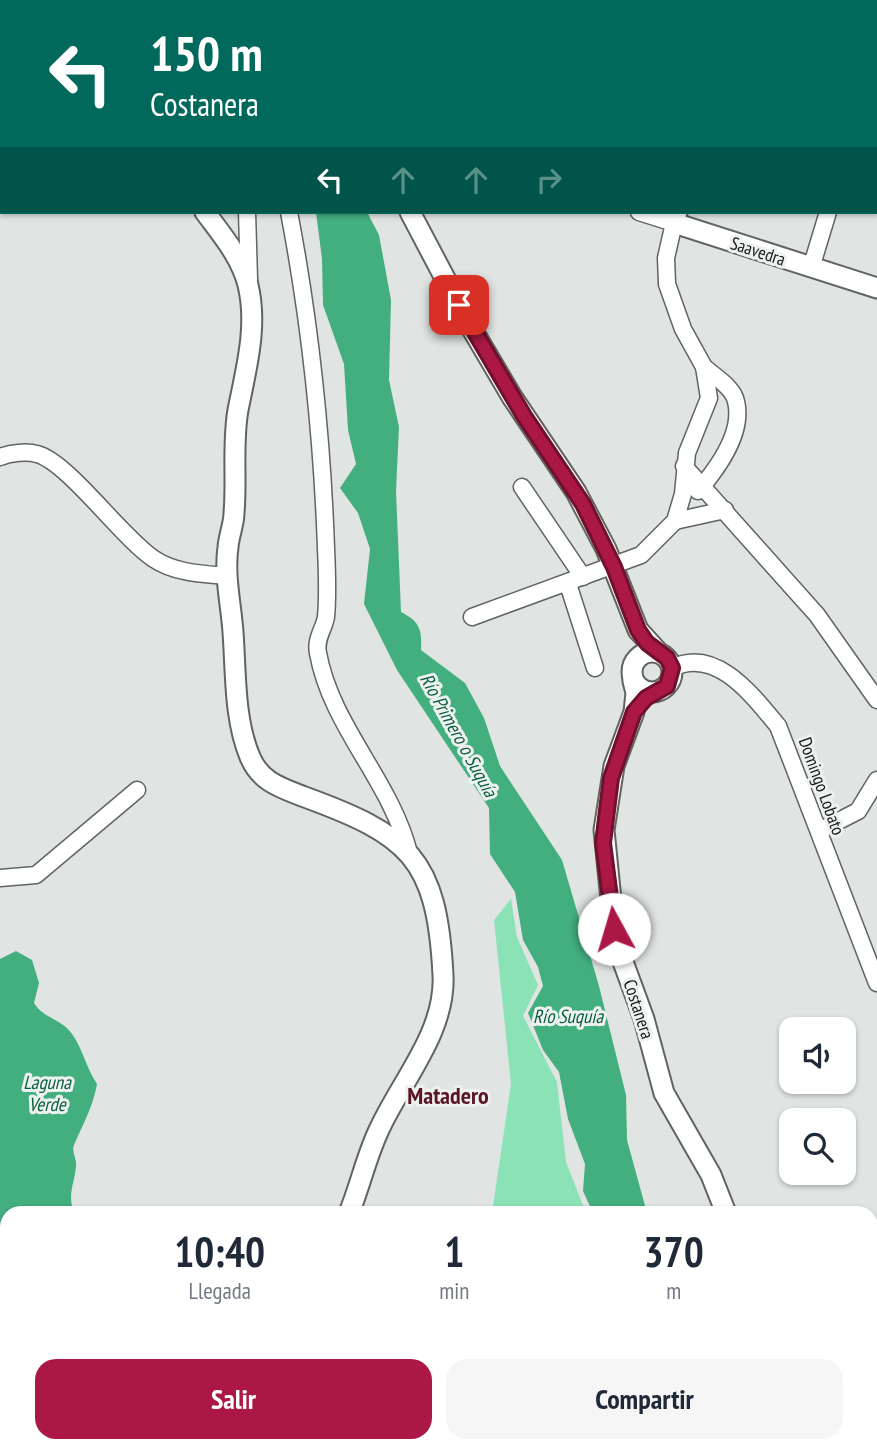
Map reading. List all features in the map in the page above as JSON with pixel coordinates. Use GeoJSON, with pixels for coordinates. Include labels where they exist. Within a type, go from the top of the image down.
{"type":"FeatureCollection","features":[{"type":"Feature","properties":{"kind":"street"},"geometry":{"type":"LineString","coordinates":[[206,214],[234,251],[249,288]]}},
{"type":"Feature","properties":{"kind":"street"},"geometry":{"type":"LineString","coordinates":[[247,214],[250,346],[238,410],[234,514],[228,546],[227,576],[238,709],[247,751],[257,772],[276,786],[370,822],[410,853]]}},
{"type":"Feature","properties":{"kind":"street"},"geometry":{"type":"LineString","coordinates":[[289,214],[308,327],[327,549],[326,619],[317,648],[323,677],[336,708],[354,735],[402,825],[410,853],[430,887],[434,901],[443,993],[425,1046],[378,1132],[352,1206]]}},
{"type":"Feature","properties":{"kind":"street","name":"Costanera"},"geometry":{"type":"LineString","coordinates":[[411,214],[469,324],[524,416],[576,492],[614,567],[638,630],[639,646],[633,671],[636,693],[634,712],[614,766],[604,830],[615,940],[644,1019],[664,1093],[711,1175],[723,1206]]}},
{"type":"Feature","properties":{"kind":"street","name":"Saavedra"},"geometry":{"type":"LineString","coordinates":[[653,214],[675,217],[811,268],[877,288]]}},
{"type":"Feature","properties":{"kind":"street"},"geometry":{"type":"LineString","coordinates":[[811,268],[827,214]]}},
{"type":"Feature","properties":{"kind":"street"},"geometry":{"type":"LineString","coordinates":[[472,617],[641,555],[675,521],[726,452],[736,416],[735,399],[704,367],[683,329],[667,284],[666,258],[675,217]]}},
{"type":"Feature","properties":{"kind":"street"},"geometry":{"type":"LineString","coordinates":[[675,521],[683,494],[684,466],[709,406],[704,367]]}},
{"type":"Feature","properties":{"kind":"street"},"geometry":{"type":"LineString","coordinates":[[0,457],[8,453],[37,453],[56,464],[137,547],[157,561],[184,572],[227,576]]}},
{"type":"Feature","properties":{"kind":"street"},"geometry":{"type":"LineString","coordinates":[[684,466],[817,615],[877,700]]}},
{"type":"Feature","properties":{"kind":"street"},"geometry":{"type":"LineString","coordinates":[[522,487],[583,577]]}},
{"type":"Feature","properties":{"kind":"street"},"geometry":{"type":"LineString","coordinates":[[675,521],[724,510]]}},
{"type":"Feature","properties":{"kind":"street"},"geometry":{"type":"LineString","coordinates":[[568,583],[595,668]]}},
{"type":"Feature","properties":{"kind":"street","name":"Costanera"},"geometry":{"type":"LineString","coordinates":[[634,712],[670,681],[672,668],[667,658],[657,652],[638,630]]}},
{"type":"Feature","properties":{"kind":"street"},"geometry":{"type":"LineString","coordinates":[[655,692],[642,690],[633,671],[644,653],[657,652]]}},
{"type":"Feature","properties":{"kind":"street","name":"Domingo Lobato"},"geometry":{"type":"LineString","coordinates":[[672,668],[687,661],[704,662],[721,669],[755,700],[783,736],[877,983]]}},
{"type":"Feature","properties":{"kind":"street"},"geometry":{"type":"LineString","coordinates":[[819,831],[858,811],[877,780]]}},
{"type":"Feature","properties":{"kind":"street"},"geometry":{"type":"LineString","coordinates":[[0,878],[36,874],[137,790]]}},
{"type":"Feature","properties":{"kind":"shaded area"},"geometry":{"type":"Polygon","coordinates":[[[511,899],[517,937],[538,985],[523,1016],[557,1082],[566,1162],[583,1206],[493,1206],[511,1084],[494,920],[511,899]]]}},
{"type":"Feature","properties":{"kind":"water","name":"Río Suquía"},"geometry":{"type":"Polygon","coordinates":[[[316,214],[368,214],[379,235],[391,300],[389,380],[399,427],[396,491],[401,612],[416,623],[421,637],[421,650],[465,683],[484,718],[500,766],[562,860],[599,986],[626,1095],[627,1140],[645,1206],[590,1206],[583,1191],[585,1164],[568,1119],[559,1072],[543,1050],[528,1013],[543,986],[538,967],[523,940],[515,892],[490,854],[489,808],[397,670],[364,604],[370,549],[358,513],[340,488],[356,464],[348,430],[344,364],[323,305],[322,259],[316,214]]]}},
{"type":"Feature","properties":{"kind":"water","name":"Laguna Verde"},"geometry":{"type":"Polygon","coordinates":[[[16,951],[32,960],[39,983],[34,1003],[72,1034],[97,1084],[73,1147],[76,1166],[72,1206],[0,1206],[0,959],[16,951]]]}},
{"type":"Feature","properties":{"kind":"district","name":"Matadero"},"geometry":{"type":"Point","coordinates":[448,1095]}},
{"type":"Feature","properties":{"kind":"route"},"geometry":{"type":"LineString","coordinates":[[459,305],[524,416],[583,504],[614,567],[638,630],[647,643],[667,658],[672,668],[667,686],[646,698],[634,712],[611,778],[603,843],[614,929]]}},
{"type":"Feature","properties":{"kind":"water label","name":"Río Primero o Suquía"},"geometry":{"type":"Point","coordinates":[459,735]}}]}
